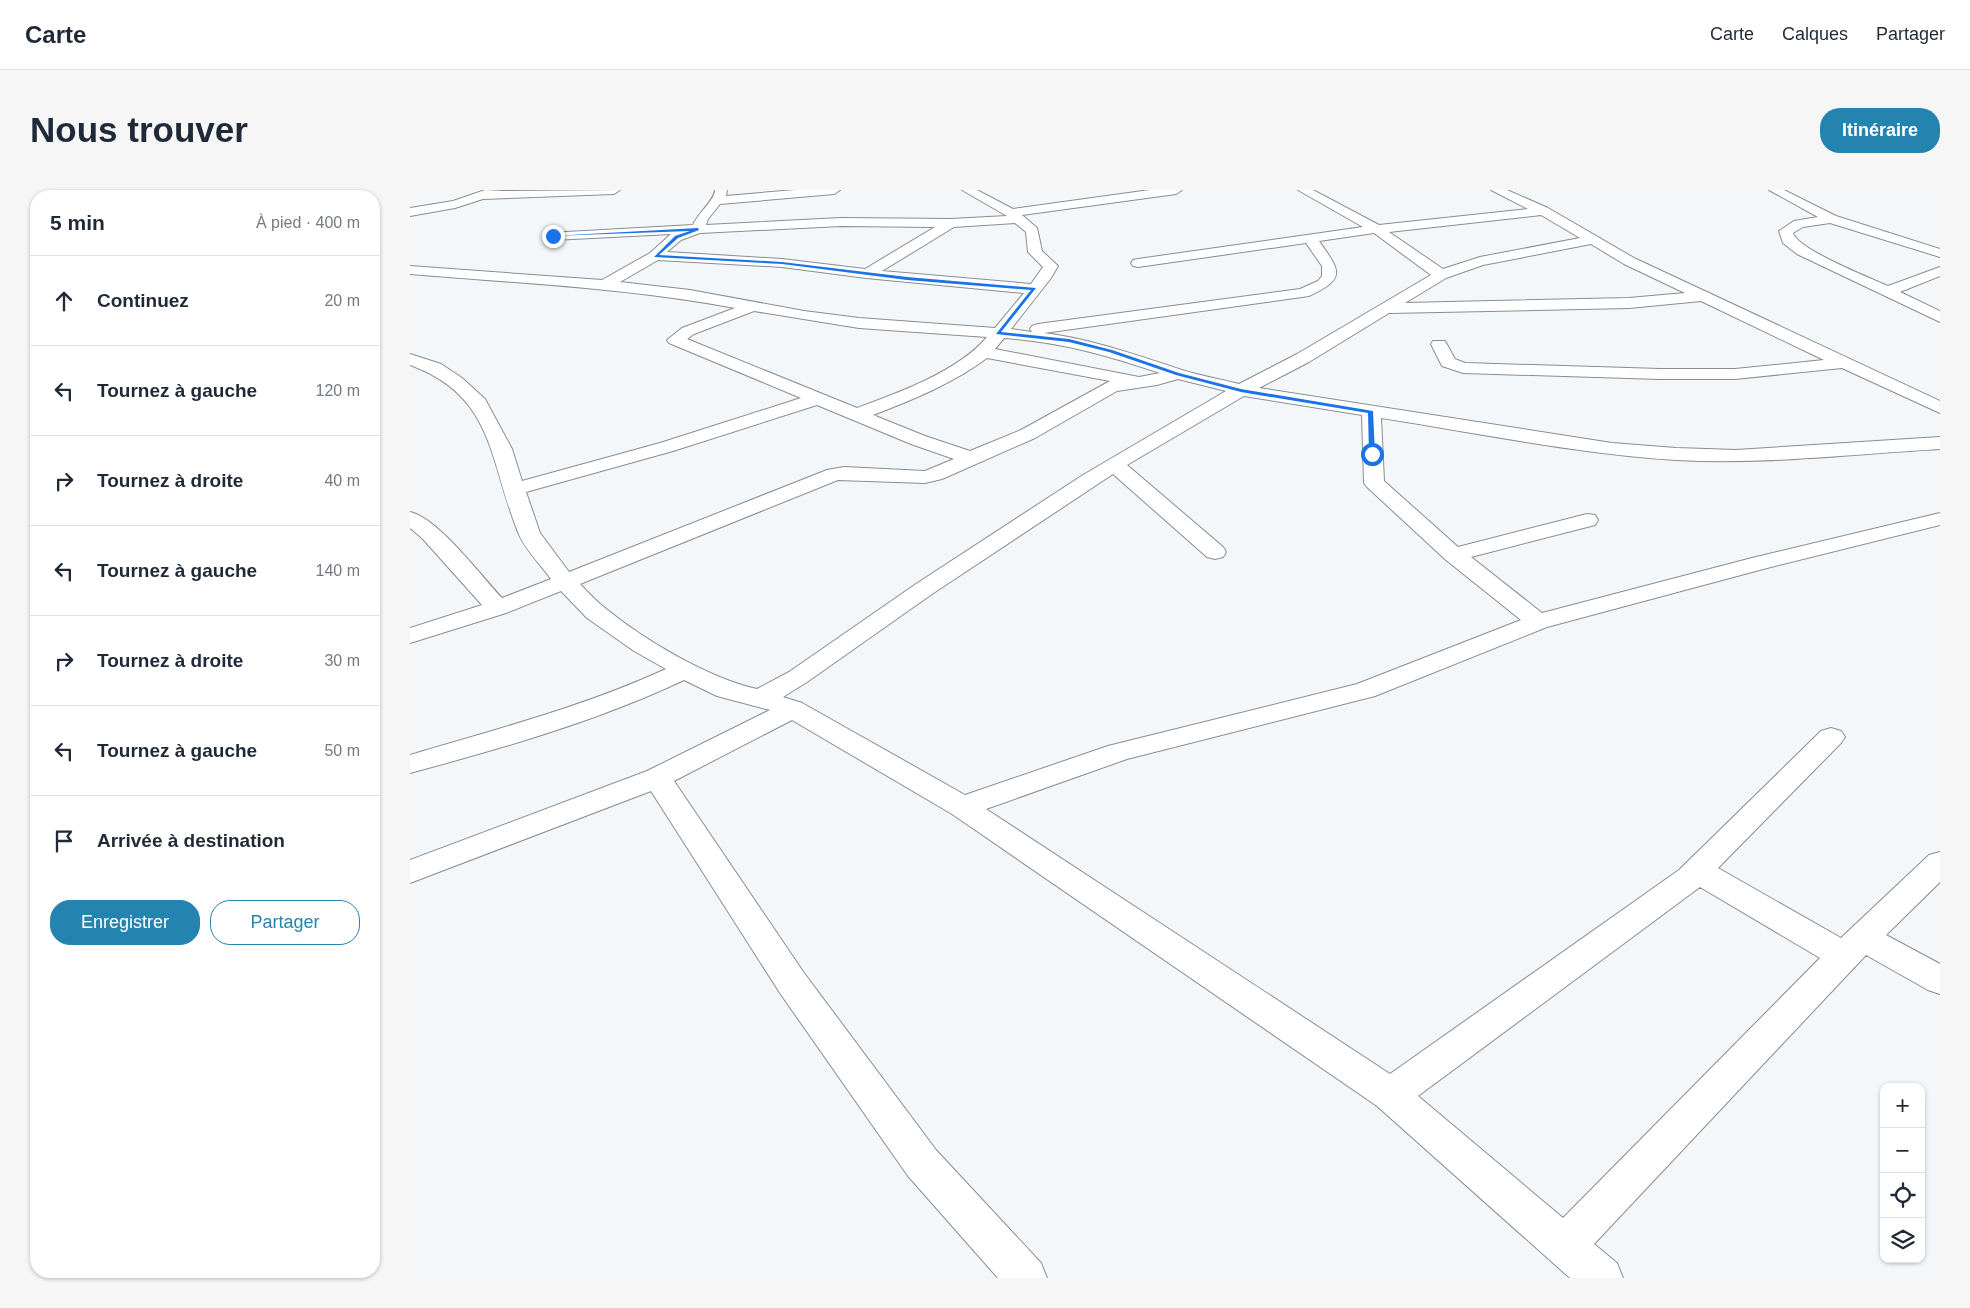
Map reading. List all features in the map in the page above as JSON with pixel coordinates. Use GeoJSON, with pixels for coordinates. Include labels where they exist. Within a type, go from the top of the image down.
{"type":"FeatureCollection","features":[{"type":"Feature","properties":{"kind":"street"},"geometry":{"type":"LineString","coordinates":[[410,212],[455,204],[497,190]]}},
{"type":"Feature","properties":{"kind":"street"},"geometry":{"type":"LineString","coordinates":[[483,196],[614,190]]}},
{"type":"Feature","properties":{"kind":"street"},"geometry":{"type":"LineString","coordinates":[[698,229],[702,218],[719,196],[834,190]]}},
{"type":"Feature","properties":{"kind":"street"},"geometry":{"type":"LineString","coordinates":[[857,415],[908,395],[960,368],[984,352],[1005,333],[1051,266],[1035,252],[1032,231],[1015,216],[968,190]]}},
{"type":"Feature","properties":{"kind":"street"},"geometry":{"type":"LineString","coordinates":[[553,236],[841,222],[951,223],[1015,216],[1176,190]]}},
{"type":"Feature","properties":{"kind":"street"},"geometry":{"type":"LineString","coordinates":[[1304,190],[1377,229],[1442,275]]}},
{"type":"Feature","properties":{"kind":"street"},"geometry":{"type":"LineString","coordinates":[[1497,190],[1543,211],[1629,261],[1940,408]]}},
{"type":"Feature","properties":{"kind":"street"},"geometry":{"type":"LineString","coordinates":[[1775,190],[1831,219],[1940,253]]}},
{"type":"Feature","properties":{"kind":"street"},"geometry":{"type":"LineString","coordinates":[[426,222],[455,204]]}},
{"type":"Feature","properties":{"kind":"street"},"geometry":{"type":"LineString","coordinates":[[1138,263],[1377,229],[1543,211]]}},
{"type":"Feature","properties":{"kind":"street"},"geometry":{"type":"LineString","coordinates":[[1831,219],[1799,224],[1786,231],[1788,240],[1802,251],[1940,317]]}},
{"type":"Feature","properties":{"kind":"street"},"geometry":{"type":"LineString","coordinates":[[866,274],[951,223]]}},
{"type":"Feature","properties":{"kind":"street"},"geometry":{"type":"LineString","coordinates":[[605,285],[655,256],[676,237],[698,229]]}},
{"type":"Feature","properties":{"kind":"street"},"geometry":{"type":"LineString","coordinates":[[1005,333],[1304,293],[1323,284],[1329,277],[1329,266],[1310,239]]}},
{"type":"Feature","properties":{"kind":"street"},"geometry":{"type":"LineString","coordinates":[[761,698],[798,677],[924,589],[1114,464],[1241,390],[1303,358],[1442,275],[1480,260],[1593,240]]}},
{"type":"Feature","properties":{"kind":"street"},"geometry":{"type":"LineString","coordinates":[[655,256],[782,263],[866,274],[1034,289]]}},
{"type":"Feature","properties":{"kind":"street"},"geometry":{"type":"LineString","coordinates":[[410,270],[605,285],[690,295],[751,307],[859,323],[1005,333],[1069,341],[1110,351],[1178,374],[1241,390],[1612,449],[1736,456],[1940,443]]}},
{"type":"Feature","properties":{"kind":"street"},"geometry":{"type":"LineString","coordinates":[[1887,292],[1940,271]]}},
{"type":"Feature","properties":{"kind":"street"},"geometry":{"type":"LineString","coordinates":[[1386,308],[1629,303],[1705,296]]}},
{"type":"Feature","properties":{"kind":"street"},"geometry":{"type":"LineString","coordinates":[[751,307],[688,331],[675,340],[918,440],[971,458]]}},
{"type":"Feature","properties":{"kind":"street"},"geometry":{"type":"LineString","coordinates":[[1439,344],[1448,362],[1463,368],[1660,374],[1735,374],[1844,363]]}},
{"type":"Feature","properties":{"kind":"street"},"geometry":{"type":"LineString","coordinates":[[984,352],[1141,381]]}},
{"type":"Feature","properties":{"kind":"street"},"geometry":{"type":"LineString","coordinates":[[410,359],[434,368],[456,382],[480,403],[502,449],[529,534],[564,581],[596,613],[643,646],[684,670],[726,690],[761,698],[792,709],[962,807],[1390,1095],[1602,1278]]}},
{"type":"Feature","properties":{"kind":"street"},"geometry":{"type":"LineString","coordinates":[[410,636],[498,608],[834,474],[934,476],[1028,434],[1112,386],[1178,374]]}},
{"type":"Feature","properties":{"kind":"street"},"geometry":{"type":"LineString","coordinates":[[1920,399],[1940,394]]}},
{"type":"Feature","properties":{"kind":"street"},"geometry":{"type":"LineString","coordinates":[[515,489],[693,440],[816,398]]}},
{"type":"Feature","properties":{"kind":"street"},"geometry":{"type":"LineString","coordinates":[[1371,412],[1374,483],[1454,555],[1538,622]]}},
{"type":"Feature","properties":{"kind":"street"},"geometry":{"type":"LineString","coordinates":[[1114,464],[1215,552]]}},
{"type":"Feature","properties":{"kind":"street"},"geometry":{"type":"LineString","coordinates":[[410,518],[430,533],[498,608]]}},
{"type":"Feature","properties":{"kind":"street"},"geometry":{"type":"LineString","coordinates":[[962,807],[1118,752],[1366,690],[1538,622],[1760,562],[1940,519]]}},
{"type":"Feature","properties":{"kind":"street"},"geometry":{"type":"LineString","coordinates":[[1454,555],[1587,520]]}},
{"type":"Feature","properties":{"kind":"street"},"geometry":{"type":"LineString","coordinates":[[410,764],[584,712],[635,693],[684,670]]}},
{"type":"Feature","properties":{"kind":"street"},"geometry":{"type":"LineString","coordinates":[[410,872],[657,778],[792,709]]}},
{"type":"Feature","properties":{"kind":"street"},"geometry":{"type":"LineString","coordinates":[[1390,1095],[1690,878],[1831,737]]}},
{"type":"Feature","properties":{"kind":"street"},"geometry":{"type":"LineString","coordinates":[[657,778],[792,983],[922,1163],[1026,1278]]}},
{"type":"Feature","properties":{"kind":"street"},"geometry":{"type":"LineString","coordinates":[[1564,1246],[1853,947],[1940,863]]}},
{"type":"Feature","properties":{"kind":"street"},"geometry":{"type":"LineString","coordinates":[[1697,870],[1853,947],[1940,980]]}},
{"type":"Feature","properties":{"kind":"route"},"geometry":{"type":"LineString","coordinates":[[553,236],[698,229],[676,237],[655,256],[782,263],[866,274],[1034,289],[998,333],[1069,341],[1110,351],[1178,374],[1241,390],[1371,412],[1372,454]]}}]}
